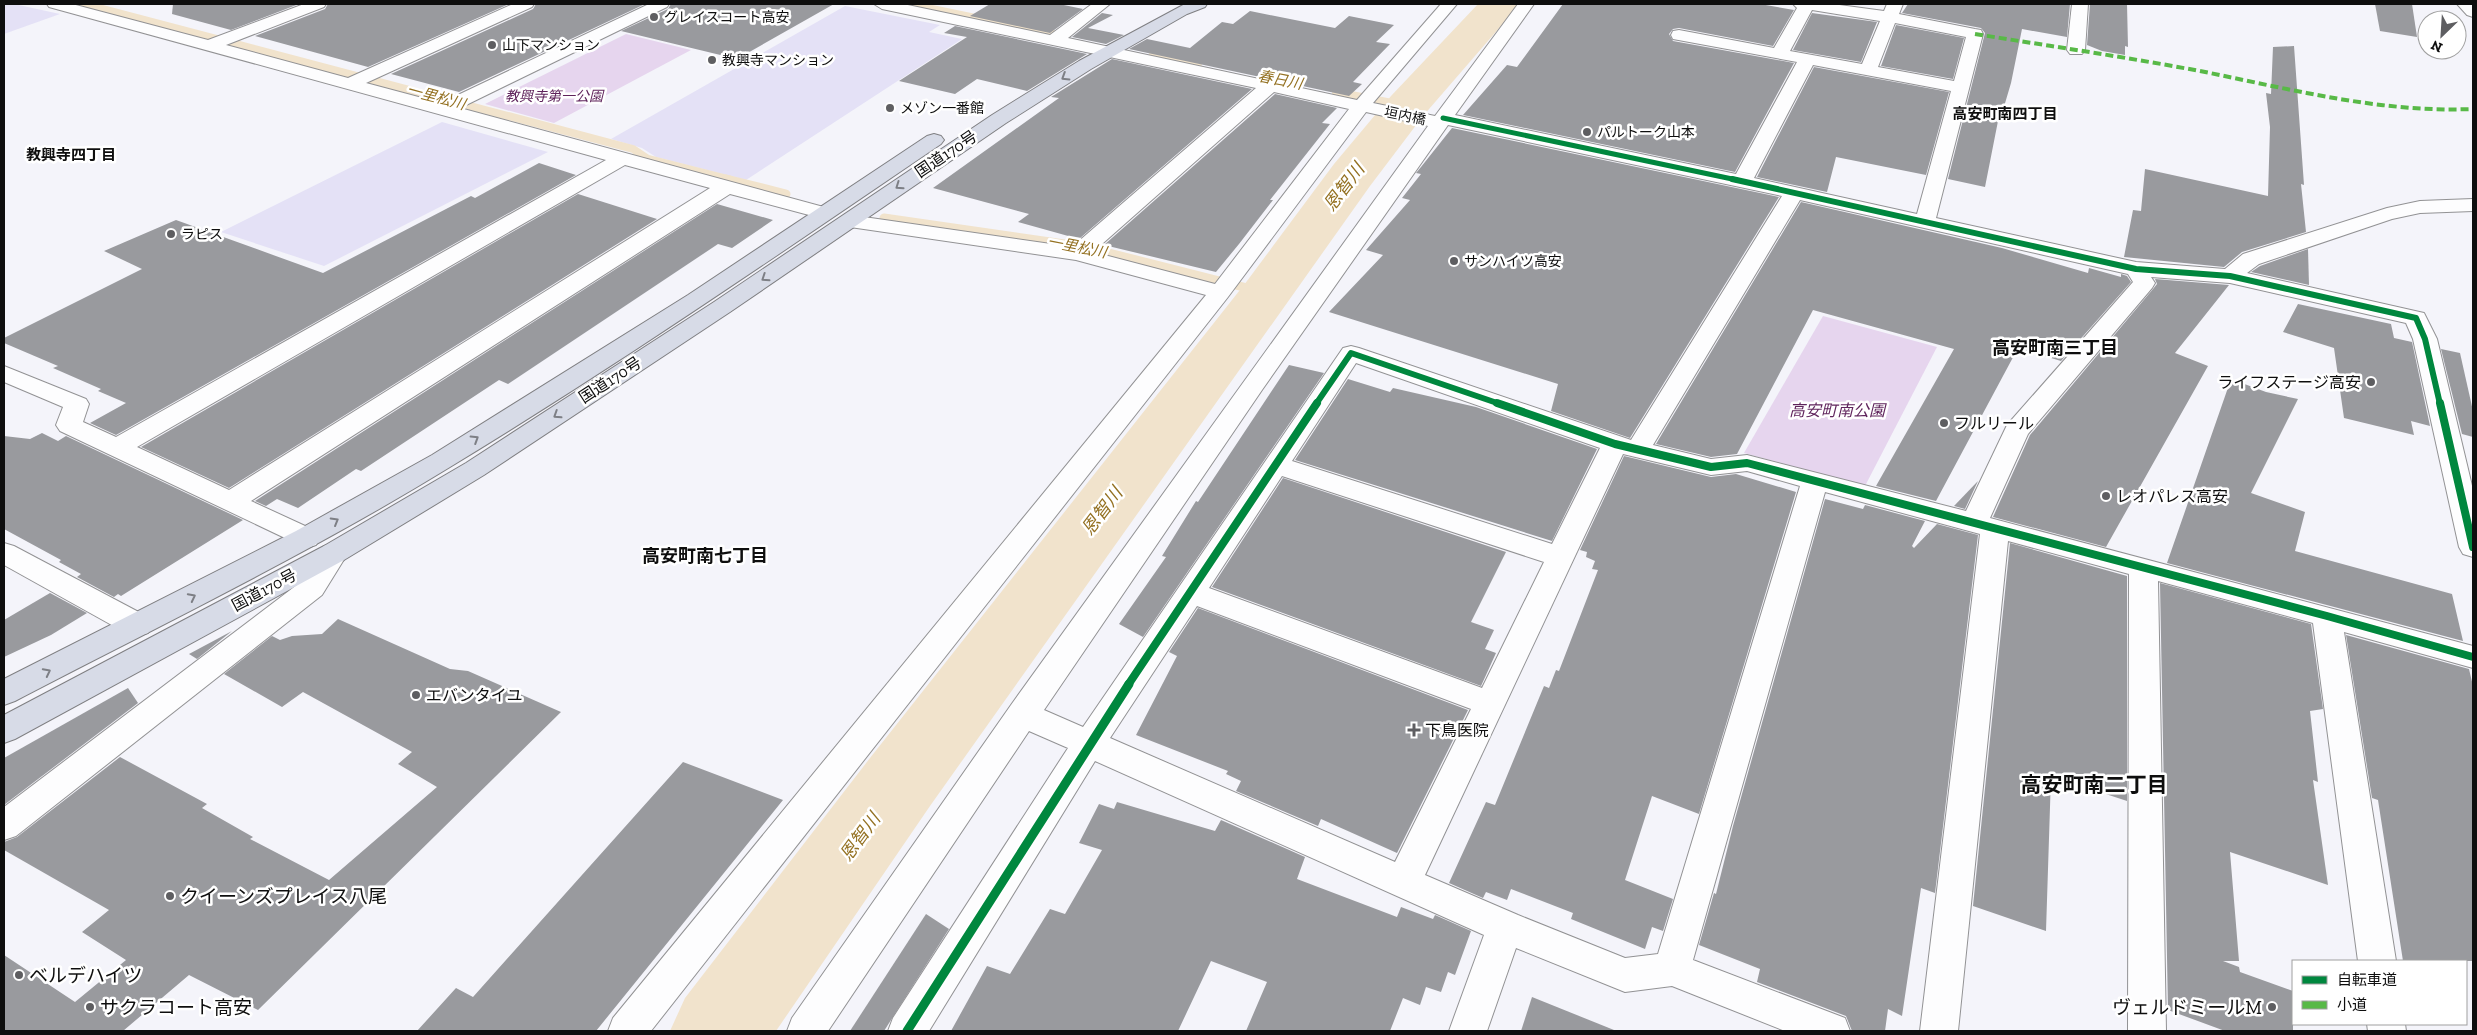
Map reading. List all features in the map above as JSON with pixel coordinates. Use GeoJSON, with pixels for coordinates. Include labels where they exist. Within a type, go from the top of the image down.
{"type":"FeatureCollection","features":[{"type":"Feature","properties":{"kind":"highway","name":"国道170号"},"geometry":{"type":"LineString","coordinates":[[4,693],[306,538],[449,456],[688,305],[888,169],[1098,48],[1168,4]]}},
{"type":"Feature","properties":{"kind":"highway","name":"国道170号"},"geometry":{"type":"LineString","coordinates":[[4,730],[334,553],[475,468],[850,221],[999,119],[1098,48],[1199,4]]}},
{"type":"Feature","properties":{"kind":"street"},"geometry":{"type":"LineString","coordinates":[[55,4],[221,42],[359,79],[451,105],[620,159],[824,213]]}},
{"type":"Feature","properties":{"kind":"street"},"geometry":{"type":"LineString","coordinates":[[221,42],[318,4]]}},
{"type":"Feature","properties":{"kind":"street"},"geometry":{"type":"LineString","coordinates":[[359,79],[526,4]]}},
{"type":"Feature","properties":{"kind":"street"},"geometry":{"type":"LineString","coordinates":[[451,105],[661,4]]}},
{"type":"Feature","properties":{"kind":"street","name":"垣内橋"},"geometry":{"type":"LineString","coordinates":[[882,4],[1053,41],[1098,48],[1270,86],[1367,103],[1441,120],[1742,181],[2136,269],[2230,276],[2416,318],[2425,339],[2473,547]]}},
{"type":"Feature","properties":{"kind":"street"},"geometry":{"type":"LineString","coordinates":[[1053,41],[1102,4]]}},
{"type":"Feature","properties":{"kind":"street"},"geometry":{"type":"LineString","coordinates":[[627,1031],[1225,287],[1367,103],[1449,4]]}},
{"type":"Feature","properties":{"kind":"street"},"geometry":{"type":"LineString","coordinates":[[806,1031],[1022,714],[1441,120],[1526,4]]}},
{"type":"Feature","properties":{"kind":"street"},"geometry":{"type":"LineString","coordinates":[[2076,50],[2080,4]]}},
{"type":"Feature","properties":{"kind":"street"},"geometry":{"type":"LineString","coordinates":[[2465,4],[2473,12]]}},
{"type":"Feature","properties":{"kind":"street"},"geometry":{"type":"LineString","coordinates":[[1780,53],[1803,6],[1892,10],[1975,34],[1925,222]]}},
{"type":"Feature","properties":{"kind":"street"},"geometry":{"type":"LineString","coordinates":[[1868,70],[1892,10]]}},
{"type":"Feature","properties":{"kind":"street"},"geometry":{"type":"LineString","coordinates":[[1679,35],[1961,88]]}},
{"type":"Feature","properties":{"kind":"street"},"geometry":{"type":"LineString","coordinates":[[1742,181],[1808,59]]}},
{"type":"Feature","properties":{"kind":"street"},"geometry":{"type":"LineString","coordinates":[[1083,249],[1270,86]]}},
{"type":"Feature","properties":{"kind":"street"},"geometry":{"type":"LineString","coordinates":[[117,448],[620,159]]}},
{"type":"Feature","properties":{"kind":"street"},"geometry":{"type":"LineString","coordinates":[[230,502],[726,187]]}},
{"type":"Feature","properties":{"kind":"street"},"geometry":{"type":"LineString","coordinates":[[1404,881],[1560,557],[1626,447],[1794,193]]}},
{"type":"Feature","properties":{"kind":"street"},"geometry":{"type":"LineString","coordinates":[[2230,276],[2251,259],[2387,214],[2420,207],[2473,205]]}},
{"type":"Feature","properties":{"kind":"street"},"geometry":{"type":"LineString","coordinates":[[850,221],[1083,249],[1225,287]]}},
{"type":"Feature","properties":{"kind":"street"},"geometry":{"type":"LineString","coordinates":[[1939,1031],[1984,526],[2016,431],[2144,283],[2136,269]]}},
{"type":"Feature","properties":{"kind":"street"},"geometry":{"type":"LineString","coordinates":[[907,1031],[1089,743],[1351,353],[1626,447],[1711,467],[1746,463],[2327,616],[2473,657]]}},
{"type":"Feature","properties":{"kind":"street"},"geometry":{"type":"LineString","coordinates":[[4,373],[76,404],[69,425],[306,538]]}},
{"type":"Feature","properties":{"kind":"street"},"geometry":{"type":"LineString","coordinates":[[1276,465],[1560,557]]}},
{"type":"Feature","properties":{"kind":"street"},"geometry":{"type":"LineString","coordinates":[[1672,968],[1815,481]]}},
{"type":"Feature","properties":{"kind":"street"},"geometry":{"type":"LineString","coordinates":[[4,553],[137,626]]}},
{"type":"Feature","properties":{"kind":"street"},"geometry":{"type":"LineString","coordinates":[[4,826],[312,588],[334,553]]}},
{"type":"Feature","properties":{"kind":"street"},"geometry":{"type":"LineString","coordinates":[[2143,567],[2147,1031]]}},
{"type":"Feature","properties":{"kind":"street"},"geometry":{"type":"LineString","coordinates":[[1190,592],[1489,703]]}},
{"type":"Feature","properties":{"kind":"street"},"geometry":{"type":"LineString","coordinates":[[2327,616],[2377,960]]}},
{"type":"Feature","properties":{"kind":"street"},"geometry":{"type":"LineString","coordinates":[[1022,714],[1505,927],[1625,975],[1672,968],[1831,1031]]}},
{"type":"Feature","properties":{"kind":"street"},"geometry":{"type":"LineString","coordinates":[[1468,1031],[1505,927]]}},
{"type":"Feature","properties":{"kind":"shaded area"},"geometry":{"type":"Polygon","coordinates":[[[4,4],[14,4],[60,14],[4,34],[4,4]]]}},
{"type":"Feature","properties":{"kind":"shaded area"},"geometry":{"type":"Polygon","coordinates":[[[845,6],[940,25],[929,32],[962,39],[746,180],[656,157],[642,148],[611,139],[845,6]]]}},
{"type":"Feature","properties":{"kind":"shaded area"},"geometry":{"type":"Polygon","coordinates":[[[442,122],[548,152],[324,266],[221,232],[442,122]]]}},
{"type":"Feature","properties":{"kind":"green space","name":"教興寺第一公園"},"geometry":{"type":"Polygon","coordinates":[[[626,34],[691,50],[554,123],[485,104],[626,34]]]}},
{"type":"Feature","properties":{"kind":"green space","name":"高安町南公園"},"geometry":{"type":"Polygon","coordinates":[[[1823,316],[1937,347],[1865,486],[1744,453],[1823,316]]]}},
{"type":"Feature","properties":{"kind":"building"},"geometry":{"type":"Polygon","coordinates":[[[173,4],[299,4],[231,30],[172,14],[173,4]]]}},
{"type":"Feature","properties":{"kind":"building"},"geometry":{"type":"Polygon","coordinates":[[[328,4],[509,4],[368,67],[255,36],[325,9],[328,4]]]}},
{"type":"Feature","properties":{"kind":"building"},"geometry":{"type":"Polygon","coordinates":[[[536,4],[645,4],[459,92],[391,74],[533,9],[536,4]]]}},
{"type":"Feature","properties":{"kind":"building"},"geometry":{"type":"Polygon","coordinates":[[[671,4],[834,4],[737,59],[621,31],[668,9],[671,4]]]}},
{"type":"Feature","properties":{"kind":"building"},"geometry":{"type":"Polygon","coordinates":[[[990,4],[1059,4],[1083,9],[1050,33],[970,16],[990,4]]]}},
{"type":"Feature","properties":{"kind":"building"},"geometry":{"type":"Polygon","coordinates":[[[1563,4],[1760,4],[1794,10],[1773,46],[1679,28],[1673,29],[1669,34],[1673,41],[1794,63],[1735,172],[1463,115],[1507,65],[1517,67],[1563,4]]]}},
{"type":"Feature","properties":{"kind":"building"},"geometry":{"type":"Polygon","coordinates":[[[1908,4],[2070,4],[2067,37],[2022,29],[2011,83],[1998,121],[1985,187],[1948,179],[1985,33],[1981,28],[1902,13],[1908,4]]]}},
{"type":"Feature","properties":{"kind":"building"},"geometry":{"type":"Polygon","coordinates":[[[2090,4],[2127,4],[2128,47],[2125,46],[2125,55],[2102,51],[2087,45],[2090,4]]]}},
{"type":"Feature","properties":{"kind":"building"},"geometry":{"type":"Polygon","coordinates":[[[2375,4],[2412,4],[2417,37],[2380,31],[2375,4]]]}},
{"type":"Feature","properties":{"kind":"building"},"geometry":{"type":"Polygon","coordinates":[[[1250,11],[1335,28],[1349,16],[1394,25],[1376,42],[1390,44],[1353,82],[1362,84],[1349,96],[1129,49],[1147,39],[1190,48],[1222,22],[1233,24],[1250,11]]]}},
{"type":"Feature","properties":{"kind":"building"},"geometry":{"type":"Polygon","coordinates":[[[1102,13],[1113,15],[1088,28],[1124,35],[1106,44],[1072,37],[1102,13]]]}},
{"type":"Feature","properties":{"kind":"building"},"geometry":{"type":"Polygon","coordinates":[[[1812,13],[1877,22],[1861,62],[1793,50],[1812,13]]]}},
{"type":"Feature","properties":{"kind":"building"},"geometry":{"type":"Polygon","coordinates":[[[1896,25],[1964,38],[1953,79],[1881,66],[1896,25]]]}},
{"type":"Feature","properties":{"kind":"building"},"geometry":{"type":"Polygon","coordinates":[[[955,26],[1087,54],[1027,91],[977,79],[955,94],[899,81],[967,37],[944,33],[955,26]]]}},
{"type":"Feature","properties":{"kind":"building"},"geometry":{"type":"Polygon","coordinates":[[[2294,46],[2304,185],[2301,184],[2306,232],[2242,252],[2224,267],[2124,257],[2133,210],[2141,211],[2145,169],[2268,196],[2270,127],[2266,93],[2271,94],[2273,47],[2294,46]]]}},
{"type":"Feature","properties":{"kind":"building"},"geometry":{"type":"Polygon","coordinates":[[[1112,59],[1252,89],[1079,239],[1018,222],[1029,214],[933,188],[1059,98],[1051,97],[1112,59]]]}},
{"type":"Feature","properties":{"kind":"building"},"geometry":{"type":"Polygon","coordinates":[[[1814,67],[1949,92],[1926,175],[1836,157],[1827,192],[1757,177],[1814,67]]]}},
{"type":"Feature","properties":{"kind":"building"},"geometry":{"type":"Polygon","coordinates":[[[1275,94],[1337,108],[1322,123],[1330,124],[1216,272],[1104,245],[1275,94]]]}},
{"type":"Feature","properties":{"kind":"building"},"geometry":{"type":"Polygon","coordinates":[[[1452,128],[1779,197],[1630,438],[1551,411],[1558,384],[1329,312],[1383,255],[1366,250],[1410,200],[1402,198],[1421,174],[1416,173],[1452,128]]]}},
{"type":"Feature","properties":{"kind":"building"},"geometry":{"type":"Polygon","coordinates":[[[539,163],[576,175],[116,435],[90,423],[126,403],[98,391],[101,389],[53,368],[58,366],[4,343],[4,338],[142,269],[104,251],[176,220],[323,273],[471,196],[475,198],[539,163]]]}},
{"type":"Feature","properties":{"kind":"building"},"geometry":{"type":"Polygon","coordinates":[[[578,194],[657,219],[229,488],[141,447],[578,194]]]}},
{"type":"Feature","properties":{"kind":"building"},"geometry":{"type":"Polygon","coordinates":[[[1801,202],[2002,248],[2088,273],[2089,268],[2121,277],[2121,274],[2127,276],[2131,282],[2061,361],[2018,348],[1936,501],[1876,486],[1954,349],[1813,310],[1737,454],[1711,457],[1656,444],[1801,202]]]}},
{"type":"Feature","properties":{"kind":"building"},"geometry":{"type":"Polygon","coordinates":[[[717,204],[773,220],[732,248],[718,244],[508,384],[499,380],[361,471],[356,469],[298,508],[277,499],[266,506],[255,501],[717,204]]]}},
{"type":"Feature","properties":{"kind":"building"},"geometry":{"type":"Polygon","coordinates":[[[2308,249],[2309,285],[2251,272],[2260,266],[2308,249]]]}},
{"type":"Feature","properties":{"kind":"building"},"geometry":{"type":"Polygon","coordinates":[[[2155,279],[2229,285],[2175,353],[2208,366],[2106,547],[1993,517],[2030,435],[2153,289],[2157,284],[2155,279]]]}},
{"type":"Feature","properties":{"kind":"building","name":"ライフステージ高安"},"geometry":{"type":"Polygon","coordinates":[[[2298,304],[2391,324],[2394,338],[2412,342],[2430,426],[2411,421],[2414,435],[2344,418],[2334,348],[2283,332],[2298,304]]]}},
{"type":"Feature","properties":{"kind":"building"},"geometry":{"type":"Polygon","coordinates":[[[2441,349],[2460,353],[2473,411],[2473,437],[2462,434],[2441,349]]]}},
{"type":"Feature","properties":{"kind":"building"},"geometry":{"type":"Polygon","coordinates":[[[1289,365],[1324,373],[1143,637],[1119,624],[1166,557],[1162,556],[1196,501],[1198,502],[1289,365]]]}},
{"type":"Feature","properties":{"kind":"building"},"geometry":{"type":"Polygon","coordinates":[[[1348,379],[1390,392],[1393,388],[1476,407],[1597,449],[1552,541],[1295,460],[1348,379]]]}},
{"type":"Feature","properties":{"kind":"building"},"geometry":{"type":"Polygon","coordinates":[[[2231,379],[2266,392],[2298,399],[2251,493],[2305,512],[2295,551],[2452,594],[2463,641],[2167,563],[2231,379]]]}},
{"type":"Feature","properties":{"kind":"building"},"geometry":{"type":"Polygon","coordinates":[[[42,433],[58,441],[66,436],[243,520],[121,596],[118,594],[114,597],[77,577],[81,574],[59,562],[61,560],[4,529],[4,436],[30,439],[42,433]]]}},
{"type":"Feature","properties":{"kind":"building"},"geometry":{"type":"Polygon","coordinates":[[[1624,456],[1711,477],[1736,474],[1796,492],[1699,814],[1652,796],[1625,880],[1673,899],[1663,931],[1652,927],[1645,949],[1571,919],[1573,913],[1511,889],[1507,900],[1486,892],[1483,898],[1449,883],[1486,802],[1495,805],[1544,686],[1549,688],[1556,670],[1559,671],[1598,570],[1592,569],[1595,561],[1586,557],[1587,552],[1580,550],[1624,456]]]}},
{"type":"Feature","properties":{"kind":"building"},"geometry":{"type":"Polygon","coordinates":[[[1283,478],[1506,552],[1471,622],[1494,630],[1485,649],[1496,653],[1481,686],[1212,587],[1283,478]]]}},
{"type":"Feature","properties":{"kind":"building"},"geometry":{"type":"Polygon","coordinates":[[[1978,481],[1965,509],[1954,506],[1978,481]]]}},
{"type":"Feature","properties":{"kind":"building"},"geometry":{"type":"Polygon","coordinates":[[[1825,499],[1863,509],[1865,505],[1925,521],[1912,546],[1914,548],[1937,524],[1978,535],[1935,893],[1921,888],[1902,1016],[1888,1009],[1885,1031],[1852,1031],[1846,1016],[1757,982],[1760,969],[1699,945],[1714,893],[1716,894],[1733,826],[1825,499]]]}},
{"type":"Feature","properties":{"kind":"building"},"geometry":{"type":"Polygon","coordinates":[[[2010,543],[2127,576],[2127,801],[2051,776],[2046,931],[1973,906],[2010,543]]]}},
{"type":"Feature","properties":{"kind":"building"},"geometry":{"type":"Polygon","coordinates":[[[2160,583],[2311,624],[2323,709],[2310,711],[2318,782],[2313,780],[2328,885],[2230,852],[2239,961],[2223,961],[2239,967],[2240,972],[2292,991],[2293,1031],[2225,1031],[2168,1010],[2160,583]]]}},
{"type":"Feature","properties":{"kind":"building"},"geometry":{"type":"Polygon","coordinates":[[[50,593],[87,613],[51,635],[4,657],[4,620],[50,593]]]}},
{"type":"Feature","properties":{"kind":"building"},"geometry":{"type":"Polygon","coordinates":[[[1198,608],[1468,710],[1397,853],[1321,819],[1318,826],[1236,791],[1241,781],[1226,774],[1228,771],[1136,735],[1177,656],[1169,652],[1198,608]]]}},
{"type":"Feature","properties":{"kind":"building"},"geometry":{"type":"Polygon","coordinates":[[[338,619],[450,669],[468,671],[561,712],[258,1010],[189,975],[123,1031],[4,1031],[4,955],[75,1002],[126,960],[82,932],[109,910],[4,850],[4,842],[17,837],[120,757],[207,804],[202,808],[253,837],[250,839],[329,880],[437,787],[398,764],[412,752],[303,692],[282,707],[224,674],[272,636],[280,640],[292,636],[322,634],[338,619]]]}},
{"type":"Feature","properties":{"kind":"building"},"geometry":{"type":"Polygon","coordinates":[[[232,631],[197,659],[189,654],[232,631]]]}},
{"type":"Feature","properties":{"kind":"building"},"geometry":{"type":"Polygon","coordinates":[[[2346,635],[2469,669],[2473,686],[2473,961],[2403,960],[2378,800],[2372,798],[2346,635]]]}},
{"type":"Feature","properties":{"kind":"building"},"geometry":{"type":"Polygon","coordinates":[[[128,688],[138,703],[4,805],[4,758],[128,688]]]}},
{"type":"Feature","properties":{"kind":"building"},"geometry":{"type":"Polygon","coordinates":[[[683,762],[783,800],[596,1031],[417,1031],[456,988],[473,997],[683,762]]]}},
{"type":"Feature","properties":{"kind":"building"},"geometry":{"type":"Polygon","coordinates":[[[1117,802],[1215,831],[1221,820],[1305,857],[1297,879],[1397,917],[1401,907],[1433,919],[1435,915],[1471,931],[1455,975],[1448,972],[1441,992],[1426,987],[1420,1005],[1403,998],[1390,1031],[1246,1031],[1267,982],[1211,961],[1178,1031],[951,1031],[987,966],[1010,974],[1050,909],[1065,914],[1102,850],[1079,843],[1099,804],[1114,809],[1117,802]]]}},
{"type":"Feature","properties":{"kind":"building"},"geometry":{"type":"Polygon","coordinates":[[[926,914],[949,929],[884,1031],[850,1031],[926,914]]]}},
{"type":"Feature","properties":{"kind":"building"},"geometry":{"type":"Polygon","coordinates":[[[1532,997],[1614,1030],[1614,1031],[1521,1031],[1532,997]]]}},
{"type":"Feature","properties":{"kind":"waterway","name":"一里松川"},"geometry":{"type":"LineString","coordinates":[[84,4],[633,149],[648,159],[731,180]]}},
{"type":"Feature","properties":{"kind":"waterway","name":"春日川"},"geometry":{"type":"LineString","coordinates":[[908,4],[1053,34]]}},
{"type":"Feature","properties":{"kind":"waterway","name":"恩智川"},"geometry":{"type":"LineString","coordinates":[[719,1031],[900,782],[1267,293],[1352,175],[1407,106],[1500,4]]}},
{"type":"Feature","properties":{"kind":"waterway","name":"春日川"},"geometry":{"type":"LineString","coordinates":[[1153,54],[1198,64]]}},
{"type":"Feature","properties":{"kind":"waterway","name":"春日川"},"geometry":{"type":"LineString","coordinates":[[1336,92],[1407,106]]}},
{"type":"Feature","properties":{"kind":"waterway","name":"一里松川"},"geometry":{"type":"LineString","coordinates":[[726,179],[786,194]]}},
{"type":"Feature","properties":{"kind":"waterway","name":"一里松川"},"geometry":{"type":"LineString","coordinates":[[884,218],[1085,247],[1267,293]]}},
{"type":"Feature","properties":{"kind":"marked path"},"geometry":{"type":"LineString","coordinates":[[1975,34],[2198,71],[2344,101],[2449,110],[2473,109]]}},
{"type":"Feature","properties":{"kind":"cycle path"},"geometry":{"type":"LineString","coordinates":[[1443,118],[1634,157],[2136,269],[2230,276],[2416,318],[2425,339],[2473,547]]}},
{"type":"Feature","properties":{"kind":"cycle path"},"geometry":{"type":"LineString","coordinates":[[907,1031],[1089,743],[1351,353],[1615,444],[1711,467],[1747,463],[2327,616],[2473,657]]}},
{"type":"Feature","properties":{"kind":"place","name":"グレイスコート高安"},"geometry":{"type":"Point","coordinates":[654,17]}},
{"type":"Feature","properties":{"kind":"place","name":"山下マンション"},"geometry":{"type":"Point","coordinates":[492,45]}},
{"type":"Feature","properties":{"kind":"place","name":"教興寺マンション"},"geometry":{"type":"Point","coordinates":[712,60]}},
{"type":"Feature","properties":{"kind":"place","name":"メゾン一番館"},"geometry":{"type":"Point","coordinates":[890,108]}},
{"type":"Feature","properties":{"kind":"place","name":"パルトーク山本"},"geometry":{"type":"Point","coordinates":[1587,132]}},
{"type":"Feature","properties":{"kind":"place","name":"ラピス"},"geometry":{"type":"Point","coordinates":[171,234]}},
{"type":"Feature","properties":{"kind":"place","name":"サンハイツ高安"},"geometry":{"type":"Point","coordinates":[1454,261]}},
{"type":"Feature","properties":{"kind":"place","name":"ライフステージ高安"},"geometry":{"type":"Point","coordinates":[2371,382]}},
{"type":"Feature","properties":{"kind":"place","name":"フルリール"},"geometry":{"type":"Point","coordinates":[1944,423]}},
{"type":"Feature","properties":{"kind":"place","name":"レオパレス高安"},"geometry":{"type":"Point","coordinates":[2106,496]}},
{"type":"Feature","properties":{"kind":"place","name":"エバンタイユ"},"geometry":{"type":"Point","coordinates":[416,695]}},
{"type":"Feature","properties":{"kind":"place","name":"下鳥医院"},"geometry":{"type":"Point","coordinates":[1414,730]}},
{"type":"Feature","properties":{"kind":"place","name":"クイーンズプレイス八尾"},"geometry":{"type":"Point","coordinates":[170,896]}},
{"type":"Feature","properties":{"kind":"place","name":"ベルデハイツ"},"geometry":{"type":"Point","coordinates":[19,975]}},
{"type":"Feature","properties":{"kind":"place","name":"サクラコート高安"},"geometry":{"type":"Point","coordinates":[90,1007]}},
{"type":"Feature","properties":{"kind":"place","name":"ヴェルドミールM"},"geometry":{"type":"Point","coordinates":[2272,1007]}},
{"type":"Feature","properties":{"kind":"district","name":"高安町南四丁目"},"geometry":{"type":"Point","coordinates":[2005,114]}},
{"type":"Feature","properties":{"kind":"district","name":"教興寺四丁目"},"geometry":{"type":"Point","coordinates":[71,155]}},
{"type":"Feature","properties":{"kind":"district","name":"高安町南三丁目"},"geometry":{"type":"Point","coordinates":[2055,348]}},
{"type":"Feature","properties":{"kind":"district","name":"高安町南七丁目"},"geometry":{"type":"Point","coordinates":[705,556]}},
{"type":"Feature","properties":{"kind":"district","name":"高安町南二丁目"},"geometry":{"type":"Point","coordinates":[2094,784]}}]}
